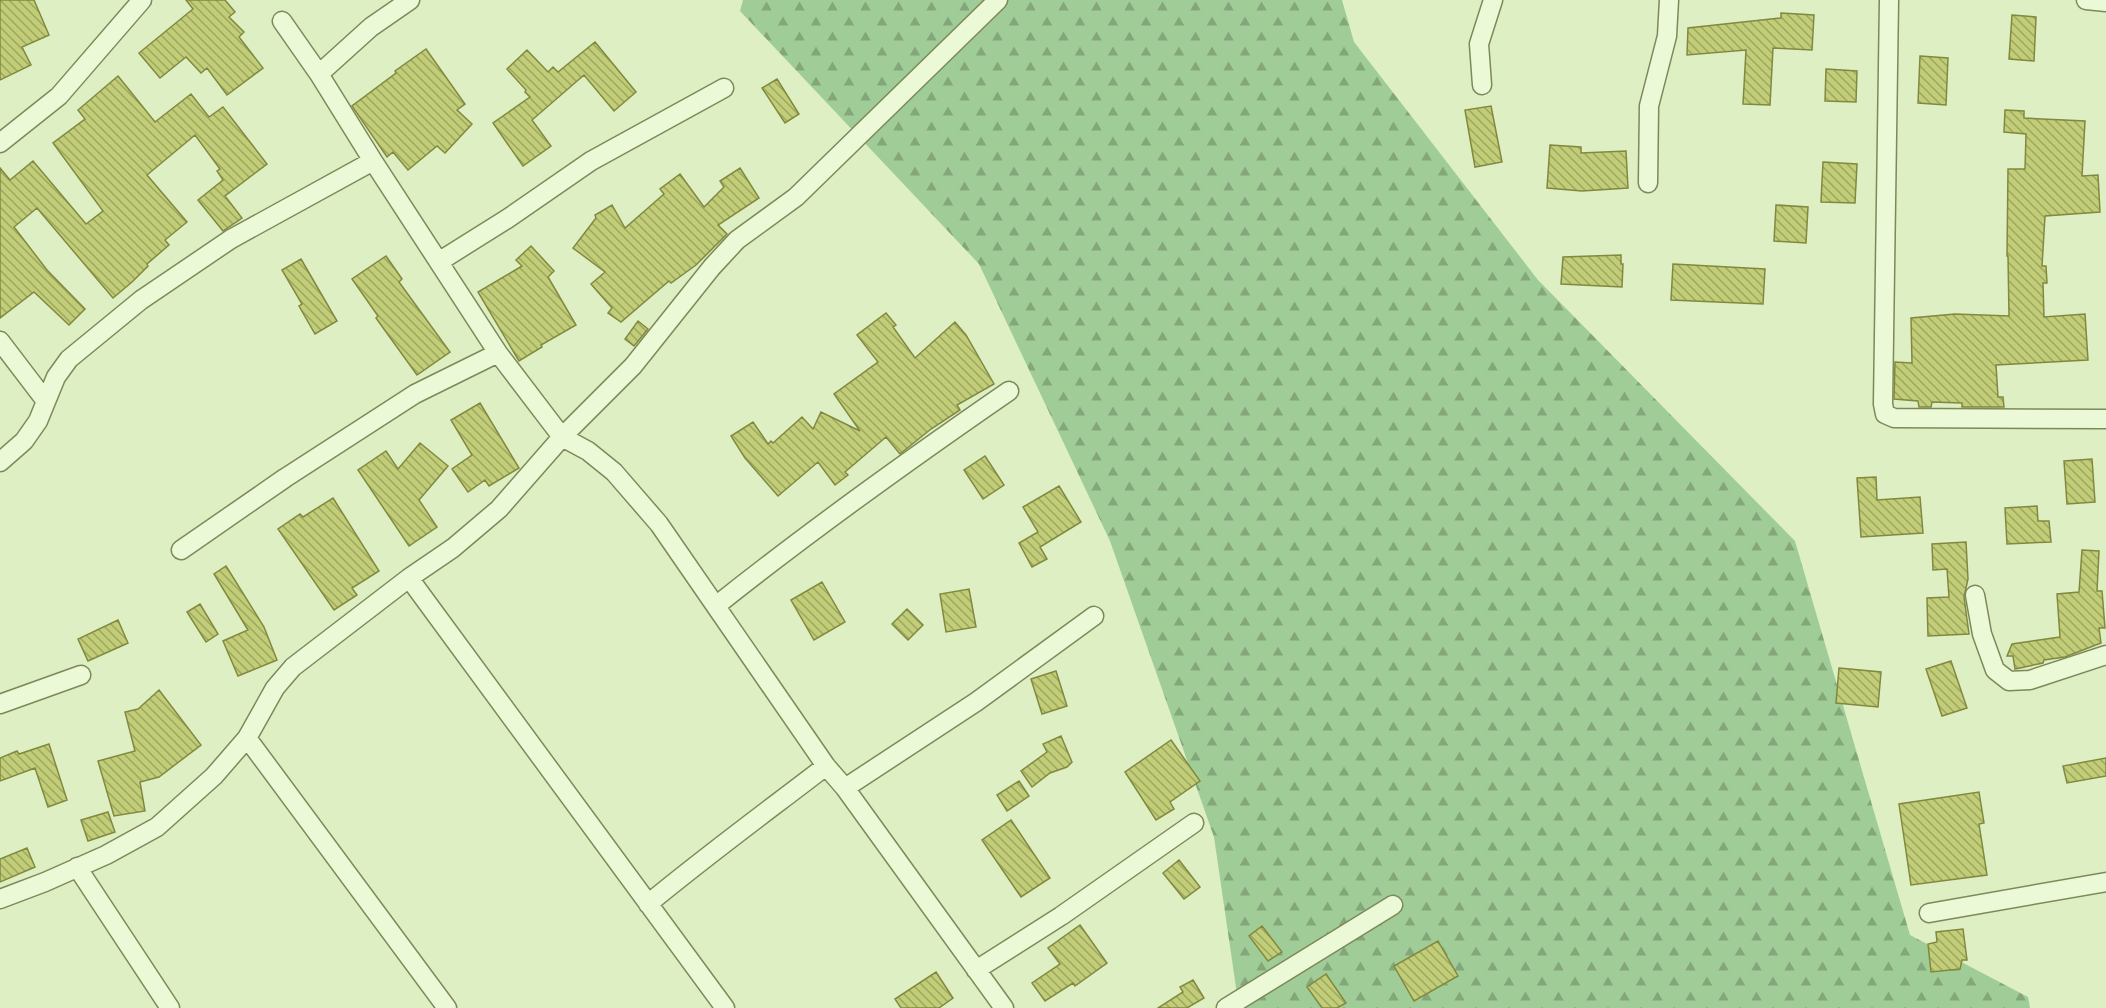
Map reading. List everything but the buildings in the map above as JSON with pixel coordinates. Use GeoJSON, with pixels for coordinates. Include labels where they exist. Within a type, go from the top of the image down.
{"type":"FeatureCollection","features":[{"type":"Feature","properties":{"kind":"street"},"geometry":{"type":"LineString","coordinates":[[0,143],[59,96],[142,0]]}},
{"type":"Feature","properties":{"kind":"street"},"geometry":{"type":"LineString","coordinates":[[319,74],[371,27],[410,0]]}},
{"type":"Feature","properties":{"kind":"street"},"geometry":{"type":"LineString","coordinates":[[0,899],[106,855],[157,827],[214,776],[247,738],[275,688],[293,667],[453,548],[499,509],[562,437],[633,366],[712,267],[737,240],[796,197],[998,0]]}},
{"type":"Feature","properties":{"kind":"street"},"geometry":{"type":"LineString","coordinates":[[1482,85],[1479,44],[1493,0]]}},
{"type":"Feature","properties":{"kind":"street"},"geometry":{"type":"LineString","coordinates":[[1648,183],[1649,105],[1667,36],[1669,0]]}},
{"type":"Feature","properties":{"kind":"street"},"geometry":{"type":"LineString","coordinates":[[1889,0],[1883,404],[1885,414],[1894,418],[2106,419]]}},
{"type":"Feature","properties":{"kind":"street"},"geometry":{"type":"LineString","coordinates":[[2086,0],[2106,2]]}},
{"type":"Feature","properties":{"kind":"street"},"geometry":{"type":"LineString","coordinates":[[282,21],[319,74],[498,353],[562,437],[588,451],[614,472],[659,525],[717,605],[826,766],[845,788],[1004,1008]]}},
{"type":"Feature","properties":{"kind":"street"},"geometry":{"type":"LineString","coordinates":[[440,261],[507,219],[591,161],[724,88]]}},
{"type":"Feature","properties":{"kind":"street"},"geometry":{"type":"LineString","coordinates":[[0,462],[24,441],[38,421],[56,377],[69,359],[141,300],[231,239],[373,160]]}},
{"type":"Feature","properties":{"kind":"street"},"geometry":{"type":"LineString","coordinates":[[0,341],[45,400]]}},
{"type":"Feature","properties":{"kind":"street"},"geometry":{"type":"LineString","coordinates":[[181,550],[285,478],[415,394],[498,353]]}},
{"type":"Feature","properties":{"kind":"street"},"geometry":{"type":"LineString","coordinates":[[717,605],[783,552],[882,479],[1009,391]]}},
{"type":"Feature","properties":{"kind":"street"},"geometry":{"type":"LineString","coordinates":[[410,578],[725,1008]]}},
{"type":"Feature","properties":{"kind":"street"},"geometry":{"type":"LineString","coordinates":[[1975,595],[1982,634],[1995,670],[2009,681],[2030,680],[2106,655]]}},
{"type":"Feature","properties":{"kind":"street"},"geometry":{"type":"LineString","coordinates":[[845,788],[976,702],[1094,616]]}},
{"type":"Feature","properties":{"kind":"street"},"geometry":{"type":"LineString","coordinates":[[0,704],[81,675]]}},
{"type":"Feature","properties":{"kind":"street"},"geometry":{"type":"LineString","coordinates":[[247,738],[447,1008]]}},
{"type":"Feature","properties":{"kind":"street"},"geometry":{"type":"LineString","coordinates":[[648,904],[705,856],[826,766]]}},
{"type":"Feature","properties":{"kind":"street"},"geometry":{"type":"LineString","coordinates":[[976,970],[1061,916],[1194,824]]}},
{"type":"Feature","properties":{"kind":"street"},"geometry":{"type":"LineString","coordinates":[[77,867],[170,1008]]}},
{"type":"Feature","properties":{"kind":"street"},"geometry":{"type":"LineString","coordinates":[[1929,913],[2106,882]]}},
{"type":"Feature","properties":{"kind":"street"},"geometry":{"type":"LineString","coordinates":[[1226,1008],[1393,906]]}},
{"type":"Feature","properties":{"kind":"green space"},"geometry":{"type":"Polygon","coordinates":[[[743,0],[1342,0],[1354,42],[1538,280],[1795,541],[1910,935],[2028,997],[2030,1008],[1239,1008],[1214,837],[1110,541],[979,264],[740,11],[743,0]]]}}]}
